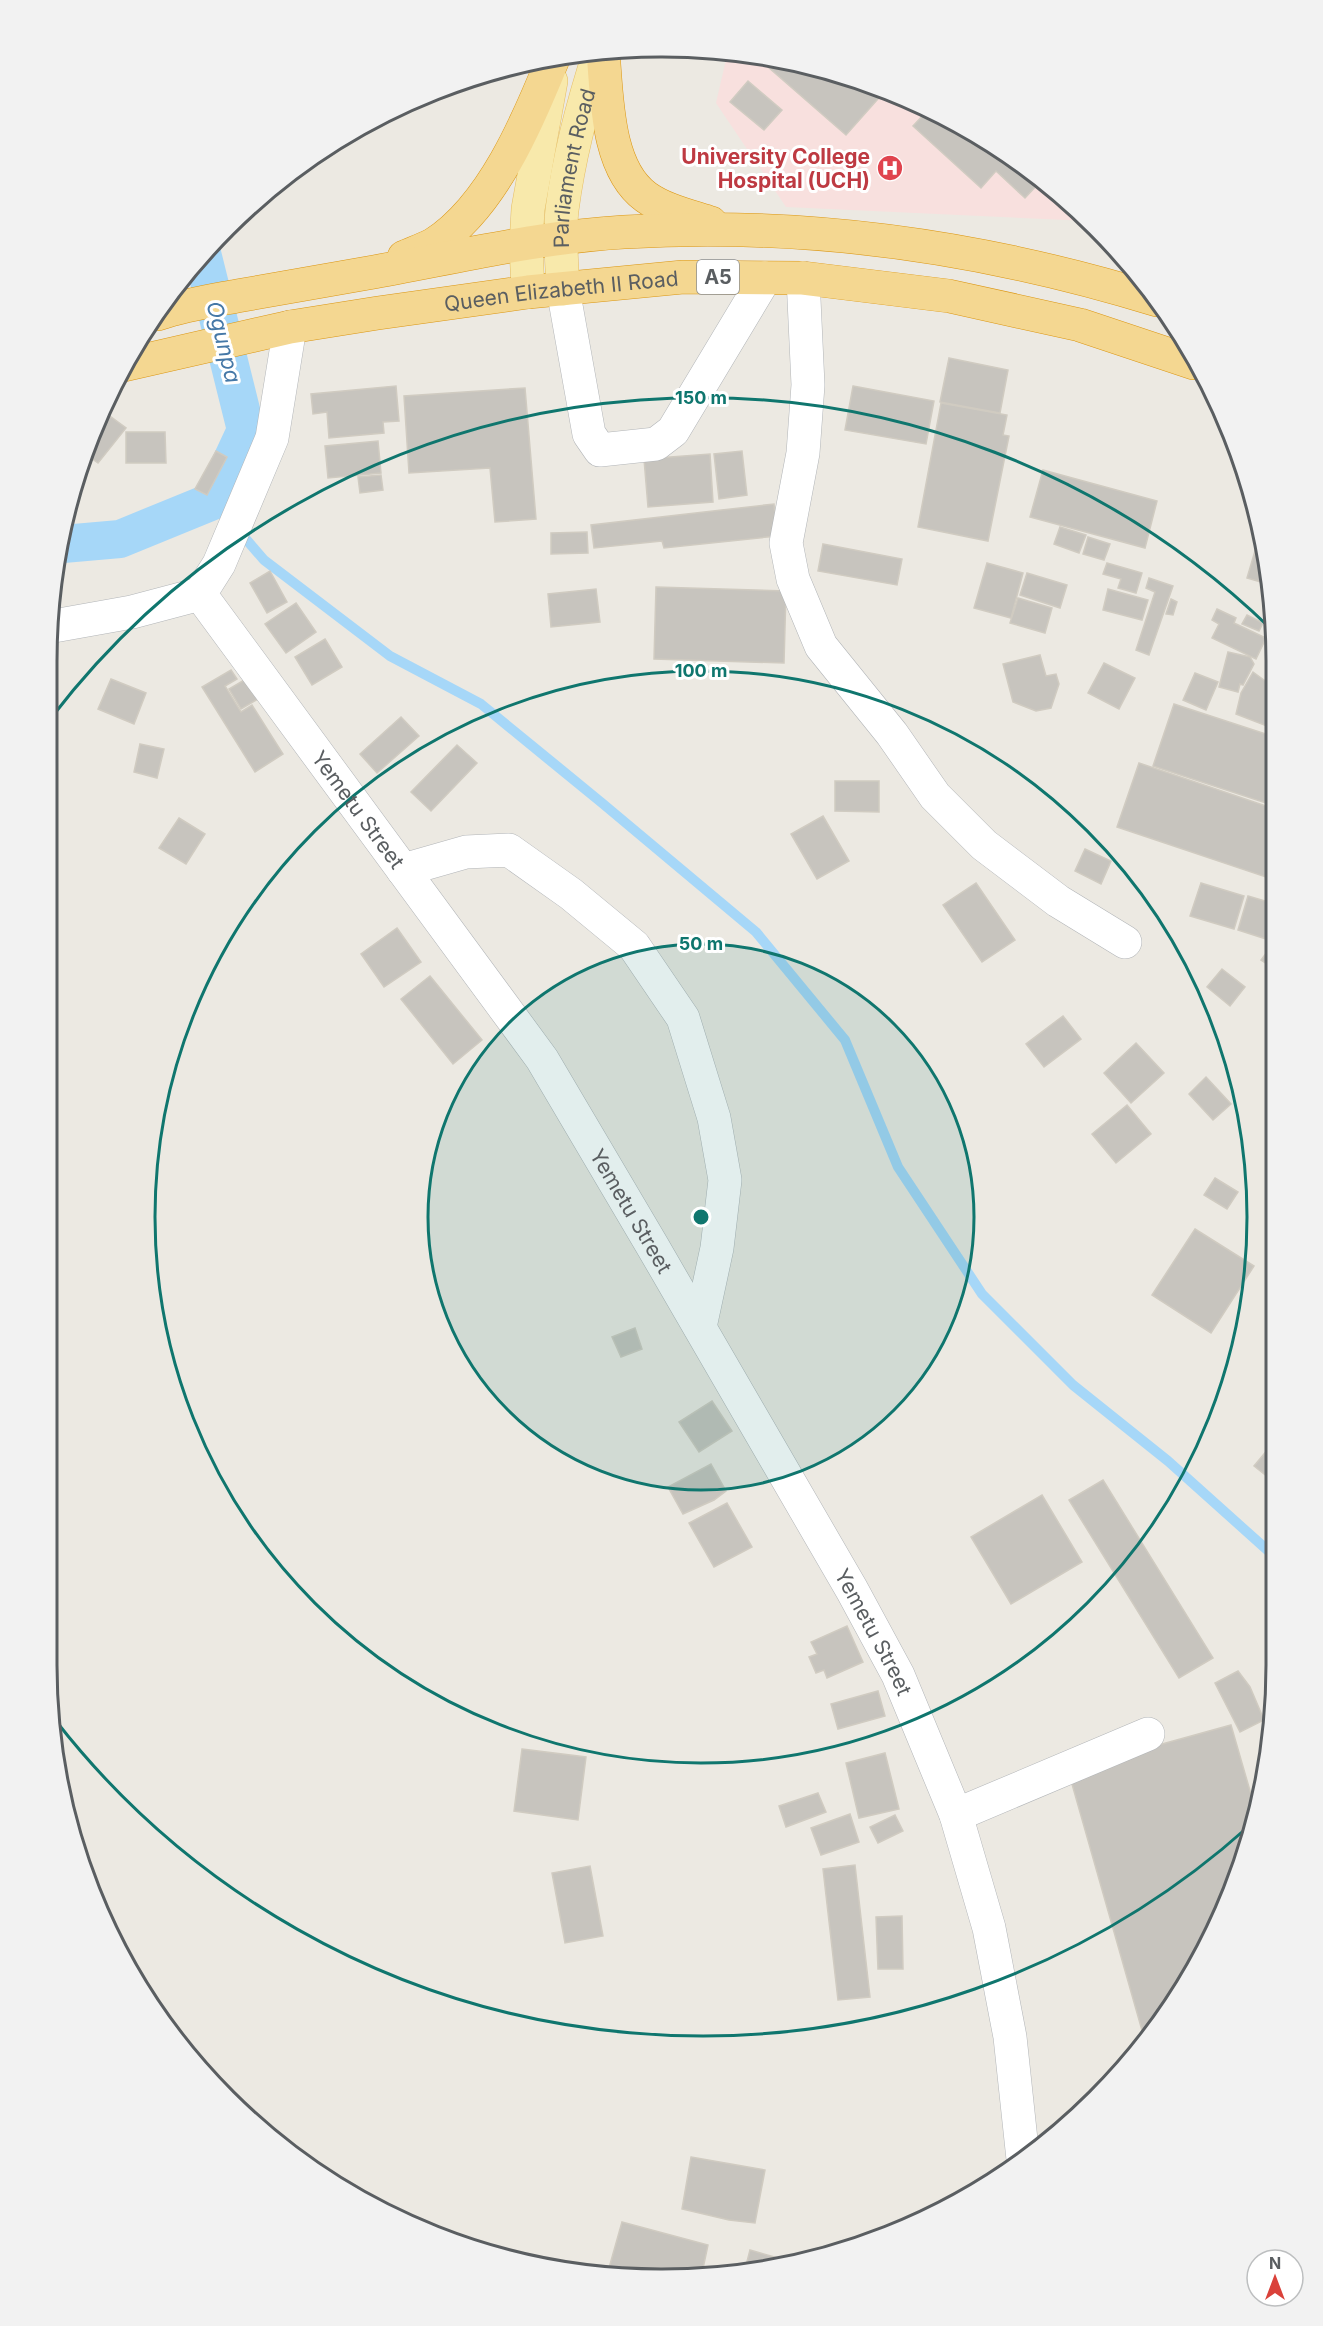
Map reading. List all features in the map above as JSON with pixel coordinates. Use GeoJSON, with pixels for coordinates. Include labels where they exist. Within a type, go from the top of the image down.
{"type":"FeatureCollection","features":[{"type":"Feature","properties":{"kind":"highway"},"geometry":{"type":"LineString","coordinates":[[603,60],[608,114],[617,155],[633,186],[648,199],[727,228]]}},
{"type":"Feature","properties":{"kind":"highway"},"geometry":{"type":"LineString","coordinates":[[342,278],[392,262],[433,244],[463,220],[494,180],[527,125],[550,68]]}},
{"type":"Feature","properties":{"kind":"highway","name":"Queen Elizabeth II Road"},"geometry":{"type":"LineString","coordinates":[[170,310],[242,295],[526,244],[622,232],[727,228],[843,236],[972,254],[1093,281],[1142,296]]}},
{"type":"Feature","properties":{"kind":"highway","name":"Queen Elizabeth II Road"},"geometry":{"type":"LineString","coordinates":[[136,362],[290,327],[528,292],[683,277],[803,278],[949,296],[1080,326],[1186,360]]}},
{"type":"Feature","properties":{"kind":"main road","name":"Parliament Road"},"geometry":{"type":"LineString","coordinates":[[563,289],[562,210],[582,106],[599,60]]}},
{"type":"Feature","properties":{"kind":"main road","name":"Parliament Road"},"geometry":{"type":"LineString","coordinates":[[528,292],[526,244],[528,209],[553,67]]}},
{"type":"Feature","properties":{"kind":"street"},"geometry":{"type":"LineString","coordinates":[[563,289],[589,434],[600,450],[656,444],[673,431],[765,278]]}},
{"type":"Feature","properties":{"kind":"street"},"geometry":{"type":"LineString","coordinates":[[803,278],[808,385],[803,453],[786,543],[793,579],[821,646],[892,734],[935,796],[984,845],[1058,901],[1125,942]]}},
{"type":"Feature","properties":{"kind":"street"},"geometry":{"type":"LineString","coordinates":[[58,625],[132,612],[200,594],[219,564],[272,438],[290,327]]}},
{"type":"Feature","properties":{"kind":"street","name":"Yemetu Street"},"geometry":{"type":"LineString","coordinates":[[200,594],[542,1059],[852,1590],[898,1675],[956,1815],[989,1928],[1010,2037],[1022,2149]]}},
{"type":"Feature","properties":{"kind":"street"},"geometry":{"type":"LineString","coordinates":[[403,870],[466,852],[508,850],[571,894],[634,946],[683,1018],[714,1118],[725,1180],[717,1248],[700,1328]]}},
{"type":"Feature","properties":{"kind":"street"},"geometry":{"type":"LineString","coordinates":[[956,1815],[1148,1734]]}},
{"type":"Feature","properties":{"kind":"shaded area","name":"University College Hospital (UCH)"},"geometry":{"type":"Polygon","coordinates":[[[726,61],[779,69],[856,89],[929,119],[964,138],[1029,182],[1074,220],[786,207],[716,103],[726,61]]]}},
{"type":"Feature","properties":{"kind":"building"},"geometry":{"type":"Polygon","coordinates":[[[768,67],[818,78],[879,98],[846,135],[768,67]]]}},
{"type":"Feature","properties":{"kind":"building"},"geometry":{"type":"Polygon","coordinates":[[[748,81],[782,110],[764,130],[730,102],[748,81]]]}},
{"type":"Feature","properties":{"kind":"building"},"geometry":{"type":"Polygon","coordinates":[[[922,116],[929,119],[997,159],[1035,187],[1025,198],[996,171],[981,188],[913,126],[922,116]]]}},
{"type":"Feature","properties":{"kind":"building"},"geometry":{"type":"Polygon","coordinates":[[[949,358],[1008,370],[1000,413],[940,402],[949,358]]]}},
{"type":"Feature","properties":{"kind":"building"},"geometry":{"type":"Polygon","coordinates":[[[396,386],[399,421],[383,422],[384,433],[329,438],[327,412],[313,414],[311,394],[396,386]]]}},
{"type":"Feature","properties":{"kind":"building"},"geometry":{"type":"Polygon","coordinates":[[[853,386],[934,401],[926,444],[845,430],[853,386]]]}},
{"type":"Feature","properties":{"kind":"building"},"geometry":{"type":"Polygon","coordinates":[[[525,388],[536,519],[495,522],[490,468],[409,473],[404,396],[525,388]]]}},
{"type":"Feature","properties":{"kind":"building"},"geometry":{"type":"Polygon","coordinates":[[[941,403],[1007,415],[1003,435],[1009,436],[988,541],[918,527],[941,403]]]}},
{"type":"Feature","properties":{"kind":"building"},"geometry":{"type":"Polygon","coordinates":[[[109,416],[126,428],[98,463],[92,459],[109,416]]]}},
{"type":"Feature","properties":{"kind":"building"},"geometry":{"type":"Polygon","coordinates":[[[126,432],[165,432],[166,463],[126,463],[126,432]]]}},
{"type":"Feature","properties":{"kind":"building"},"geometry":{"type":"Polygon","coordinates":[[[378,441],[381,473],[328,478],[325,446],[378,441]]]}},
{"type":"Feature","properties":{"kind":"building"},"geometry":{"type":"Polygon","coordinates":[[[216,451],[227,457],[207,495],[195,489],[216,451]]]}},
{"type":"Feature","properties":{"kind":"building"},"geometry":{"type":"Polygon","coordinates":[[[742,451],[747,495],[719,499],[714,454],[742,451]]]}},
{"type":"Feature","properties":{"kind":"building"},"geometry":{"type":"Polygon","coordinates":[[[710,454],[713,502],[648,507],[644,459],[710,454]]]}},
{"type":"Feature","properties":{"kind":"building"},"geometry":{"type":"Polygon","coordinates":[[[1043,470],[1157,501],[1145,548],[1030,517],[1043,470]]]}},
{"type":"Feature","properties":{"kind":"building"},"geometry":{"type":"Polygon","coordinates":[[[381,475],[383,490],[360,493],[358,477],[381,475]]]}},
{"type":"Feature","properties":{"kind":"building"},"geometry":{"type":"Polygon","coordinates":[[[774,504],[777,536],[664,548],[662,541],[594,548],[591,525],[774,504]]]}},
{"type":"Feature","properties":{"kind":"building"},"geometry":{"type":"Polygon","coordinates":[[[1060,527],[1086,535],[1079,553],[1054,544],[1060,527]]]}},
{"type":"Feature","properties":{"kind":"building"},"geometry":{"type":"Polygon","coordinates":[[[587,532],[588,553],[551,554],[551,533],[587,532]]]}},
{"type":"Feature","properties":{"kind":"building"},"geometry":{"type":"Polygon","coordinates":[[[1088,537],[1110,544],[1104,560],[1083,554],[1088,537]]]}},
{"type":"Feature","properties":{"kind":"building"},"geometry":{"type":"Polygon","coordinates":[[[823,544],[902,559],[897,585],[818,571],[823,544]]]}},
{"type":"Feature","properties":{"kind":"building"},"geometry":{"type":"Polygon","coordinates":[[[1255,550],[1261,582],[1247,578],[1255,550]]]}},
{"type":"Feature","properties":{"kind":"building"},"geometry":{"type":"Polygon","coordinates":[[[987,563],[1023,573],[1011,618],[974,608],[987,563]]]}},
{"type":"Feature","properties":{"kind":"building"},"geometry":{"type":"Polygon","coordinates":[[[1107,563],[1142,573],[1136,593],[1118,588],[1121,579],[1103,574],[1107,563]]]}},
{"type":"Feature","properties":{"kind":"building"},"geometry":{"type":"Polygon","coordinates":[[[270,571],[287,602],[267,613],[250,583],[270,571]]]}},
{"type":"Feature","properties":{"kind":"building"},"geometry":{"type":"Polygon","coordinates":[[[1027,573],[1067,585],[1060,608],[1020,595],[1027,573]]]}},
{"type":"Feature","properties":{"kind":"building"},"geometry":{"type":"Polygon","coordinates":[[[1149,578],[1173,586],[1149,655],[1136,650],[1155,592],[1146,588],[1149,578]]]}},
{"type":"Feature","properties":{"kind":"building"},"geometry":{"type":"Polygon","coordinates":[[[656,587],[786,591],[784,663],[654,659],[656,587]]]}},
{"type":"Feature","properties":{"kind":"building"},"geometry":{"type":"Polygon","coordinates":[[[596,589],[600,622],[551,627],[548,594],[596,589]]]}},
{"type":"Feature","properties":{"kind":"building"},"geometry":{"type":"Polygon","coordinates":[[[1108,589],[1148,600],[1142,620],[1103,610],[1108,589]]]}},
{"type":"Feature","properties":{"kind":"building"},"geometry":{"type":"Polygon","coordinates":[[[1018,598],[1052,608],[1045,633],[1010,623],[1018,598]]]}},
{"type":"Feature","properties":{"kind":"building"},"geometry":{"type":"Polygon","coordinates":[[[1171,599],[1177,602],[1173,615],[1166,614],[1171,599]]]}},
{"type":"Feature","properties":{"kind":"building"},"geometry":{"type":"Polygon","coordinates":[[[296,603],[316,632],[286,653],[265,624],[296,603]]]}},
{"type":"Feature","properties":{"kind":"building"},"geometry":{"type":"Polygon","coordinates":[[[1217,609],[1236,618],[1234,623],[1265,638],[1256,659],[1212,638],[1219,624],[1212,620],[1217,609]]]}},
{"type":"Feature","properties":{"kind":"building"},"geometry":{"type":"Polygon","coordinates":[[[1247,615],[1263,623],[1259,631],[1242,624],[1247,615]]]}},
{"type":"Feature","properties":{"kind":"building"},"geometry":{"type":"Polygon","coordinates":[[[325,639],[342,667],[312,685],[295,657],[325,639]]]}},
{"type":"Feature","properties":{"kind":"building"},"geometry":{"type":"Polygon","coordinates":[[[1228,652],[1250,657],[1254,664],[1243,685],[1240,684],[1238,692],[1219,687],[1228,652]]]}},
{"type":"Feature","properties":{"kind":"building"},"geometry":{"type":"Polygon","coordinates":[[[1040,655],[1046,676],[1056,674],[1059,684],[1051,708],[1036,711],[1013,702],[1003,664],[1040,655]]]}},
{"type":"Feature","properties":{"kind":"building"},"geometry":{"type":"Polygon","coordinates":[[[1104,663],[1135,678],[1119,709],[1088,693],[1104,663]]]}},
{"type":"Feature","properties":{"kind":"building"},"geometry":{"type":"Polygon","coordinates":[[[231,670],[237,679],[225,686],[241,712],[252,705],[283,754],[255,772],[202,687],[231,670]]]}},
{"type":"Feature","properties":{"kind":"building"},"geometry":{"type":"Polygon","coordinates":[[[1253,672],[1266,682],[1266,726],[1236,714],[1241,693],[1253,672]]]}},
{"type":"Feature","properties":{"kind":"building"},"geometry":{"type":"Polygon","coordinates":[[[1195,673],[1218,682],[1206,710],[1183,700],[1195,673]]]}},
{"type":"Feature","properties":{"kind":"building"},"geometry":{"type":"Polygon","coordinates":[[[251,676],[263,696],[241,709],[229,689],[251,676]]]}},
{"type":"Feature","properties":{"kind":"building"},"geometry":{"type":"Polygon","coordinates":[[[111,679],[146,693],[134,724],[98,709],[111,679]]]}},
{"type":"Feature","properties":{"kind":"building"},"geometry":{"type":"Polygon","coordinates":[[[1174,704],[1266,734],[1266,803],[1153,766],[1174,704]]]}},
{"type":"Feature","properties":{"kind":"building"},"geometry":{"type":"Polygon","coordinates":[[[401,717],[419,736],[377,773],[360,754],[401,717]]]}},
{"type":"Feature","properties":{"kind":"building"},"geometry":{"type":"Polygon","coordinates":[[[140,744],[164,749],[157,778],[134,772],[140,744]]]}},
{"type":"Feature","properties":{"kind":"building"},"geometry":{"type":"Polygon","coordinates":[[[457,745],[477,763],[431,811],[411,792],[457,745]]]}},
{"type":"Feature","properties":{"kind":"building"},"geometry":{"type":"Polygon","coordinates":[[[1139,763],[1266,806],[1266,877],[1117,827],[1139,763]]]}},
{"type":"Feature","properties":{"kind":"building"},"geometry":{"type":"Polygon","coordinates":[[[835,781],[879,781],[879,812],[835,811],[835,781]]]}},
{"type":"Feature","properties":{"kind":"building"},"geometry":{"type":"Polygon","coordinates":[[[823,816],[849,861],[817,879],[791,834],[823,816]]]}},
{"type":"Feature","properties":{"kind":"building"},"geometry":{"type":"Polygon","coordinates":[[[179,818],[205,834],[186,864],[159,848],[179,818]]]}},
{"type":"Feature","properties":{"kind":"building"},"geometry":{"type":"Polygon","coordinates":[[[1085,849],[1111,861],[1101,884],[1075,871],[1085,849]]]}},
{"type":"Feature","properties":{"kind":"building"},"geometry":{"type":"Polygon","coordinates":[[[976,883],[1015,940],[982,962],[943,905],[976,883]]]}},
{"type":"Feature","properties":{"kind":"building"},"geometry":{"type":"Polygon","coordinates":[[[1201,883],[1244,896],[1234,929],[1190,916],[1201,883]]]}},
{"type":"Feature","properties":{"kind":"building"},"geometry":{"type":"Polygon","coordinates":[[[1248,896],[1266,901],[1266,939],[1238,930],[1248,896]]]}},
{"type":"Feature","properties":{"kind":"building"},"geometry":{"type":"Polygon","coordinates":[[[397,928],[421,962],[384,987],[361,954],[397,928]]]}},
{"type":"Feature","properties":{"kind":"building"},"geometry":{"type":"Polygon","coordinates":[[[1266,953],[1266,963],[1261,960],[1266,953]]]}},
{"type":"Feature","properties":{"kind":"building"},"geometry":{"type":"Polygon","coordinates":[[[1222,969],[1245,987],[1230,1006],[1207,987],[1222,969]]]}},
{"type":"Feature","properties":{"kind":"building"},"geometry":{"type":"Polygon","coordinates":[[[430,976],[482,1040],[453,1064],[401,999],[430,976]]]}},
{"type":"Feature","properties":{"kind":"building"},"geometry":{"type":"Polygon","coordinates":[[[1063,1016],[1081,1039],[1044,1067],[1026,1044],[1063,1016]]]}},
{"type":"Feature","properties":{"kind":"building"},"geometry":{"type":"Polygon","coordinates":[[[1136,1043],[1164,1073],[1131,1103],[1104,1073],[1136,1043]]]}},
{"type":"Feature","properties":{"kind":"building"},"geometry":{"type":"Polygon","coordinates":[[[1206,1077],[1231,1104],[1213,1120],[1189,1094],[1206,1077]]]}},
{"type":"Feature","properties":{"kind":"building"},"geometry":{"type":"Polygon","coordinates":[[[1127,1105],[1151,1134],[1116,1163],[1092,1134],[1127,1105]]]}},
{"type":"Feature","properties":{"kind":"building"},"geometry":{"type":"Polygon","coordinates":[[[1215,1178],[1238,1192],[1227,1209],[1204,1195],[1215,1178]]]}},
{"type":"Feature","properties":{"kind":"building"},"geometry":{"type":"Polygon","coordinates":[[[1195,1229],[1254,1266],[1211,1333],[1152,1295],[1195,1229]]]}},
{"type":"Feature","properties":{"kind":"building"},"geometry":{"type":"Polygon","coordinates":[[[635,1328],[642,1349],[621,1357],[612,1337],[635,1328]]]}},
{"type":"Feature","properties":{"kind":"building"},"geometry":{"type":"Polygon","coordinates":[[[712,1401],[732,1431],[699,1452],[679,1422],[712,1401]]]}},
{"type":"Feature","properties":{"kind":"building"},"geometry":{"type":"Polygon","coordinates":[[[1266,1452],[1266,1476],[1254,1466],[1266,1452]]]}},
{"type":"Feature","properties":{"kind":"building"},"geometry":{"type":"Polygon","coordinates":[[[711,1464],[726,1491],[714,1500],[683,1514],[668,1487],[711,1464]]]}},
{"type":"Feature","properties":{"kind":"building"},"geometry":{"type":"Polygon","coordinates":[[[1103,1480],[1213,1658],[1179,1678],[1069,1500],[1103,1480]]]}},
{"type":"Feature","properties":{"kind":"building"},"geometry":{"type":"Polygon","coordinates":[[[1042,1495],[1082,1562],[1011,1604],[971,1537],[1042,1495]]]}},
{"type":"Feature","properties":{"kind":"building"},"geometry":{"type":"Polygon","coordinates":[[[727,1503],[752,1547],[714,1567],[689,1523],[727,1503]]]}},
{"type":"Feature","properties":{"kind":"building"},"geometry":{"type":"Polygon","coordinates":[[[847,1626],[863,1662],[827,1678],[824,1670],[816,1673],[809,1657],[817,1654],[811,1642],[847,1626]]]}},
{"type":"Feature","properties":{"kind":"building"},"geometry":{"type":"Polygon","coordinates":[[[1238,1671],[1250,1687],[1263,1720],[1240,1732],[1215,1683],[1238,1671]]]}},
{"type":"Feature","properties":{"kind":"building"},"geometry":{"type":"Polygon","coordinates":[[[878,1691],[885,1716],[838,1729],[831,1704],[878,1691]]]}},
{"type":"Feature","properties":{"kind":"building"},"geometry":{"type":"Polygon","coordinates":[[[1231,1725],[1251,1795],[1234,1859],[1204,1932],[1185,1967],[1142,2031],[1068,1770],[1231,1725]]]}},
{"type":"Feature","properties":{"kind":"building"},"geometry":{"type":"Polygon","coordinates":[[[522,1749],[586,1757],[578,1820],[514,1811],[522,1749]]]}},
{"type":"Feature","properties":{"kind":"building"},"geometry":{"type":"Polygon","coordinates":[[[885,1753],[899,1809],[859,1818],[846,1763],[885,1753]]]}},
{"type":"Feature","properties":{"kind":"building"},"geometry":{"type":"Polygon","coordinates":[[[818,1793],[826,1812],[786,1827],[779,1806],[818,1793]]]}},
{"type":"Feature","properties":{"kind":"building"},"geometry":{"type":"Polygon","coordinates":[[[850,1814],[859,1842],[821,1855],[811,1828],[850,1814]]]}},
{"type":"Feature","properties":{"kind":"building"},"geometry":{"type":"Polygon","coordinates":[[[895,1815],[903,1831],[878,1843],[870,1827],[895,1815]]]}},
{"type":"Feature","properties":{"kind":"building"},"geometry":{"type":"Polygon","coordinates":[[[855,1865],[870,1997],[838,2000],[823,1869],[855,1865]]]}},
{"type":"Feature","properties":{"kind":"building"},"geometry":{"type":"Polygon","coordinates":[[[590,1866],[603,1936],[565,1943],[552,1873],[590,1866]]]}},
{"type":"Feature","properties":{"kind":"building"},"geometry":{"type":"Polygon","coordinates":[[[902,1916],[903,1969],[878,1969],[876,1917],[902,1916]]]}},
{"type":"Feature","properties":{"kind":"building"},"geometry":{"type":"Polygon","coordinates":[[[691,2157],[765,2170],[755,2223],[729,2220],[682,2209],[691,2157]]]}},
{"type":"Feature","properties":{"kind":"building"},"geometry":{"type":"Polygon","coordinates":[[[622,2222],[708,2245],[703,2268],[609,2267],[622,2222]]]}},
{"type":"Feature","properties":{"kind":"building"},"geometry":{"type":"Polygon","coordinates":[[[750,2250],[777,2257],[747,2263],[750,2250]]]}},
{"type":"Feature","properties":{"kind":"waterway","name":"Ogunpa"},"geometry":{"type":"LineString","coordinates":[[69,543],[120,539],[213,501],[246,430],[205,265]]}},
{"type":"Feature","properties":{"kind":"waterway"},"geometry":{"type":"LineString","coordinates":[[213,501],[264,560],[390,656],[481,704],[756,932],[845,1040],[898,1167],[982,1294],[1073,1385],[1168,1461],[1266,1549]]}},
{"type":"Feature","properties":{"kind":"place","name":"University College Hospital (UCH)"},"geometry":{"type":"Point","coordinates":[890,168]}}]}
